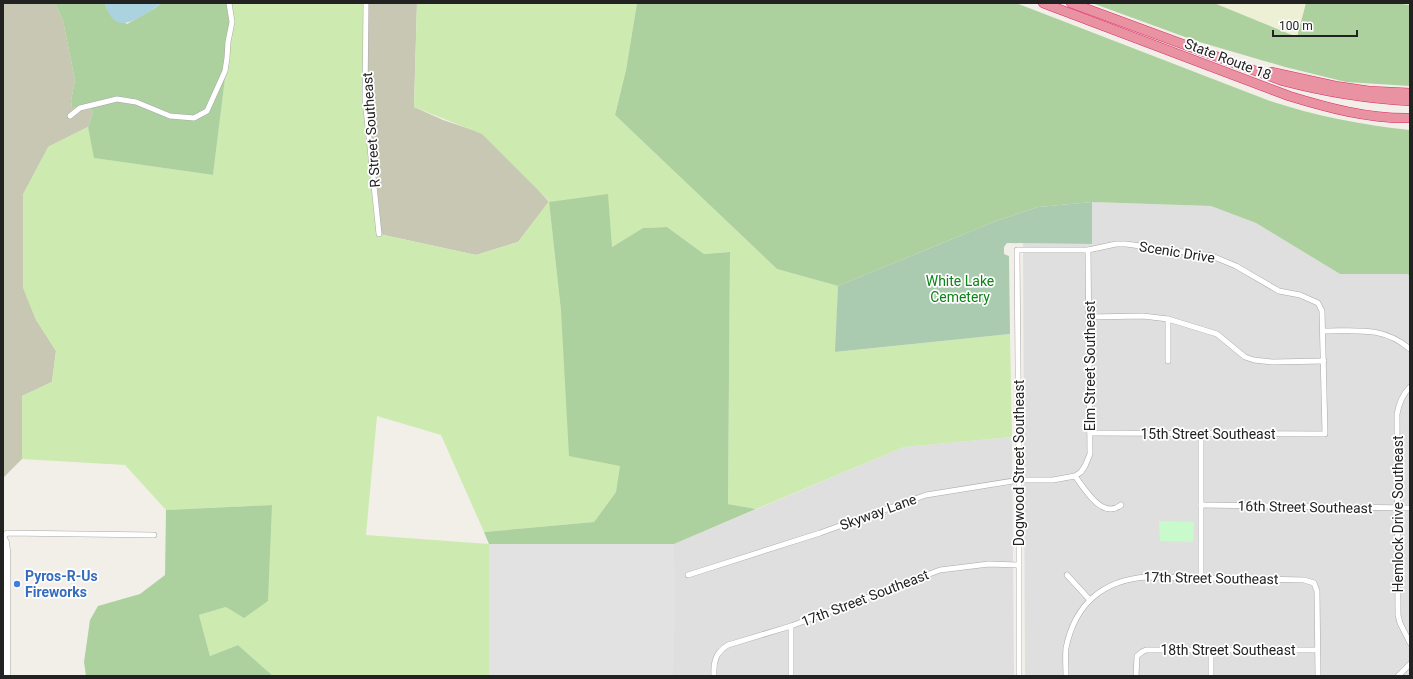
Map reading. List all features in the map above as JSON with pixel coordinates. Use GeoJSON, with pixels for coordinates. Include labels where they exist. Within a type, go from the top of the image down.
{"type":"FeatureCollection","features":[{"type":"Feature","properties":{"kind":"highway","name":"State Route 18"},"geometry":{"type":"LineString","coordinates":[[1043,3],[1310,103],[1370,115],[1409,119]]}},
{"type":"Feature","properties":{"kind":"highway","name":"State Route 18"},"geometry":{"type":"LineString","coordinates":[[1071,3],[1240,66],[1283,80],[1311,88],[1368,98],[1410,102]]}},
{"type":"Feature","properties":{"kind":"highway"},"geometry":{"type":"LineString","coordinates":[[1240,66],[1335,86],[1410,93]]}},
{"type":"Feature","properties":{"kind":"street"},"geometry":{"type":"LineString","coordinates":[[70,116],[80,108],[117,99],[136,102],[170,116],[194,118],[206,111],[225,71],[232,22],[229,3]]}},
{"type":"Feature","properties":{"kind":"street","name":"R Street Southeast"},"geometry":{"type":"LineString","coordinates":[[366,3],[365,99],[379,234]]}},
{"type":"Feature","properties":{"kind":"street","name":"Scenic Drive"},"geometry":{"type":"LineString","coordinates":[[1016,250],[1088,250],[1116,244],[1126,244],[1212,256],[1236,266],[1279,291],[1310,299],[1318,303],[1322,311],[1323,331]]}},
{"type":"Feature","properties":{"kind":"street","name":"Dogwood Street Southeast"},"geometry":{"type":"LineString","coordinates":[[1016,250],[1019,480],[1019,676]]}},
{"type":"Feature","properties":{"kind":"street","name":"Elm Street Southeast"},"geometry":{"type":"LineString","coordinates":[[1075,476],[1081,472],[1088,461],[1090,454],[1088,250]]}},
{"type":"Feature","properties":{"kind":"street"},"geometry":{"type":"LineString","coordinates":[[1089,317],[1143,316],[1168,319],[1217,334],[1245,357],[1254,360],[1273,362],[1324,361],[1323,331],[1369,331],[1381,333],[1410,349]]}},
{"type":"Feature","properties":{"kind":"street"},"geometry":{"type":"LineString","coordinates":[[1168,319],[1168,361]]}},
{"type":"Feature","properties":{"kind":"street","name":"15th Street Southeast"},"geometry":{"type":"LineString","coordinates":[[1090,433],[1325,434],[1324,361]]}},
{"type":"Feature","properties":{"kind":"street","name":"Hemlock Drive Southeast"},"geometry":{"type":"LineString","coordinates":[[1410,387],[1404,392],[1397,414],[1398,615],[1400,623],[1410,643]]}},
{"type":"Feature","properties":{"kind":"street"},"geometry":{"type":"LineString","coordinates":[[1201,434],[1201,578]]}},
{"type":"Feature","properties":{"kind":"street"},"geometry":{"type":"LineString","coordinates":[[1075,476],[1098,504],[1105,508],[1112,509],[1121,505]]}},
{"type":"Feature","properties":{"kind":"street","name":"Skyway Lane"},"geometry":{"type":"LineString","coordinates":[[688,574],[820,533],[926,495],[1019,480],[1053,480],[1075,476]]}},
{"type":"Feature","properties":{"kind":"street","name":"16th Street Southeast"},"geometry":{"type":"LineString","coordinates":[[1201,505],[1410,508]]}},
{"type":"Feature","properties":{"kind":"street"},"geometry":{"type":"LineString","coordinates":[[7,676],[7,550],[6,542],[3,537],[7,533],[154,535]]}},
{"type":"Feature","properties":{"kind":"street","name":"17th Street Southeast"},"geometry":{"type":"LineString","coordinates":[[714,676],[714,660],[722,649],[728,645],[791,626],[940,570],[989,564],[1019,565]]}},
{"type":"Feature","properties":{"kind":"street"},"geometry":{"type":"LineString","coordinates":[[1066,676],[1066,650],[1069,639],[1078,616],[1089,599],[1067,575]]}},
{"type":"Feature","properties":{"kind":"street","name":"17th Street Southeast"},"geometry":{"type":"LineString","coordinates":[[1089,599],[1109,587],[1136,578],[1304,580],[1314,583],[1317,591],[1317,650]]}},
{"type":"Feature","properties":{"kind":"street"},"geometry":{"type":"LineString","coordinates":[[791,626],[791,676]]}},
{"type":"Feature","properties":{"kind":"street","name":"18th Street Southeast"},"geometry":{"type":"LineString","coordinates":[[1136,676],[1136,659],[1139,654],[1146,650],[1317,650]]}},
{"type":"Feature","properties":{"kind":"street"},"geometry":{"type":"LineString","coordinates":[[1211,650],[1211,676]]}},
{"type":"Feature","properties":{"kind":"street"},"geometry":{"type":"LineString","coordinates":[[1317,650],[1318,676]]}},
{"type":"Feature","properties":{"kind":"street"},"geometry":{"type":"LineString","coordinates":[[1398,676],[1410,664]]}},
{"type":"Feature","properties":{"kind":"shaded area"},"geometry":{"type":"Polygon","coordinates":[[[3,3],[55,3],[63,21],[75,80],[71,101],[72,108],[90,107],[93,112],[88,127],[48,147],[35,318],[56,351],[52,382],[22,396],[22,459],[3,478],[3,3]]]}},
{"type":"Feature","properties":{"kind":"shaded area"},"geometry":{"type":"Polygon","coordinates":[[[366,3],[417,3],[414,107],[443,120],[482,133],[521,170],[549,202],[518,242],[476,255],[379,234],[365,99],[366,3]]]}},
{"type":"Feature","properties":{"kind":"shaded area"},"geometry":{"type":"Polygon","coordinates":[[[1215,3],[1306,3],[1297,37],[1215,3]]]}},
{"type":"Feature","properties":{"kind":"shaded area"},"geometry":{"type":"Polygon","coordinates":[[[1092,202],[1211,206],[1256,223],[1340,274],[1407,274],[1410,276],[1410,676],[1025,676],[1023,243],[1092,244],[1092,202]]]}},
{"type":"Feature","properties":{"kind":"shaded area"},"geometry":{"type":"Polygon","coordinates":[[[1012,437],[1014,676],[673,676],[674,544],[904,447],[1012,437]]]}},
{"type":"Feature","properties":{"kind":"shaded area"},"geometry":{"type":"Polygon","coordinates":[[[489,544],[674,544],[673,676],[489,676],[489,544]]]}},
{"type":"Feature","properties":{"kind":"green space"},"geometry":{"type":"Polygon","coordinates":[[[55,3],[105,3],[107,9],[127,24],[161,3],[230,3],[232,22],[213,175],[94,158],[88,127],[93,112],[90,107],[72,108],[71,101],[75,80],[63,21],[55,3]]]}},
{"type":"Feature","properties":{"kind":"green space"},"geometry":{"type":"Polygon","coordinates":[[[229,3],[366,3],[365,99],[379,234],[476,255],[518,242],[549,201],[482,134],[414,107],[417,3],[637,3],[626,70],[615,115],[777,269],[838,286],[836,352],[1010,334],[1012,437],[904,447],[756,509],[728,504],[730,252],[704,254],[667,227],[643,228],[612,247],[549,202],[561,311],[623,465],[616,492],[594,522],[484,532],[441,435],[377,416],[366,535],[489,544],[489,676],[273,676],[238,645],[210,656],[199,615],[226,607],[272,505],[166,510],[125,465],[22,459],[22,396],[52,382],[56,351],[35,318],[23,288],[23,194],[48,147],[88,127],[95,158],[213,175],[231,29],[229,3]]]}},
{"type":"Feature","properties":{"kind":"green space"},"geometry":{"type":"Polygon","coordinates":[[[637,3],[1016,3],[1270,101],[1339,119],[1410,130],[1410,276],[1407,274],[1340,274],[1256,223],[1211,206],[1092,202],[1038,207],[996,221],[838,286],[777,269],[615,115],[626,70],[637,3]]]}},
{"type":"Feature","properties":{"kind":"green space"},"geometry":{"type":"Polygon","coordinates":[[[1092,3],[1214,3],[1297,37],[1306,3],[1394,3],[1410,5],[1410,86],[1346,82],[1285,67],[1196,41],[1092,3]]]}},
{"type":"Feature","properties":{"kind":"green space"},"geometry":{"type":"Polygon","coordinates":[[[608,194],[612,247],[643,228],[667,227],[704,254],[730,252],[728,504],[756,509],[674,544],[489,544],[484,532],[594,522],[616,492],[620,466],[569,456],[561,311],[549,202],[608,194]]]}},
{"type":"Feature","properties":{"kind":"green space","name":"White Lake Cemetery"},"geometry":{"type":"Polygon","coordinates":[[[1092,202],[1092,244],[1007,243],[1004,247],[1004,254],[1009,256],[1010,334],[835,352],[838,286],[996,221],[1038,207],[1092,202]]]}},
{"type":"Feature","properties":{"kind":"green space"},"geometry":{"type":"Polygon","coordinates":[[[272,505],[268,601],[244,618],[226,607],[199,615],[210,656],[238,645],[273,676],[86,676],[84,662],[90,620],[98,606],[140,594],[165,575],[166,510],[272,505]]]}},
{"type":"Feature","properties":{"kind":"green space"},"geometry":{"type":"Polygon","coordinates":[[[1159,521],[1194,522],[1193,542],[1160,541],[1159,521]]]}},
{"type":"Feature","properties":{"kind":"water"},"geometry":{"type":"Polygon","coordinates":[[[105,3],[161,3],[140,17],[122,23],[114,20],[110,16],[105,3]]]}},
{"type":"Feature","properties":{"kind":"place","name":"Pyros-R-Us Fireworks"},"geometry":{"type":"Point","coordinates":[17,584]}}]}
